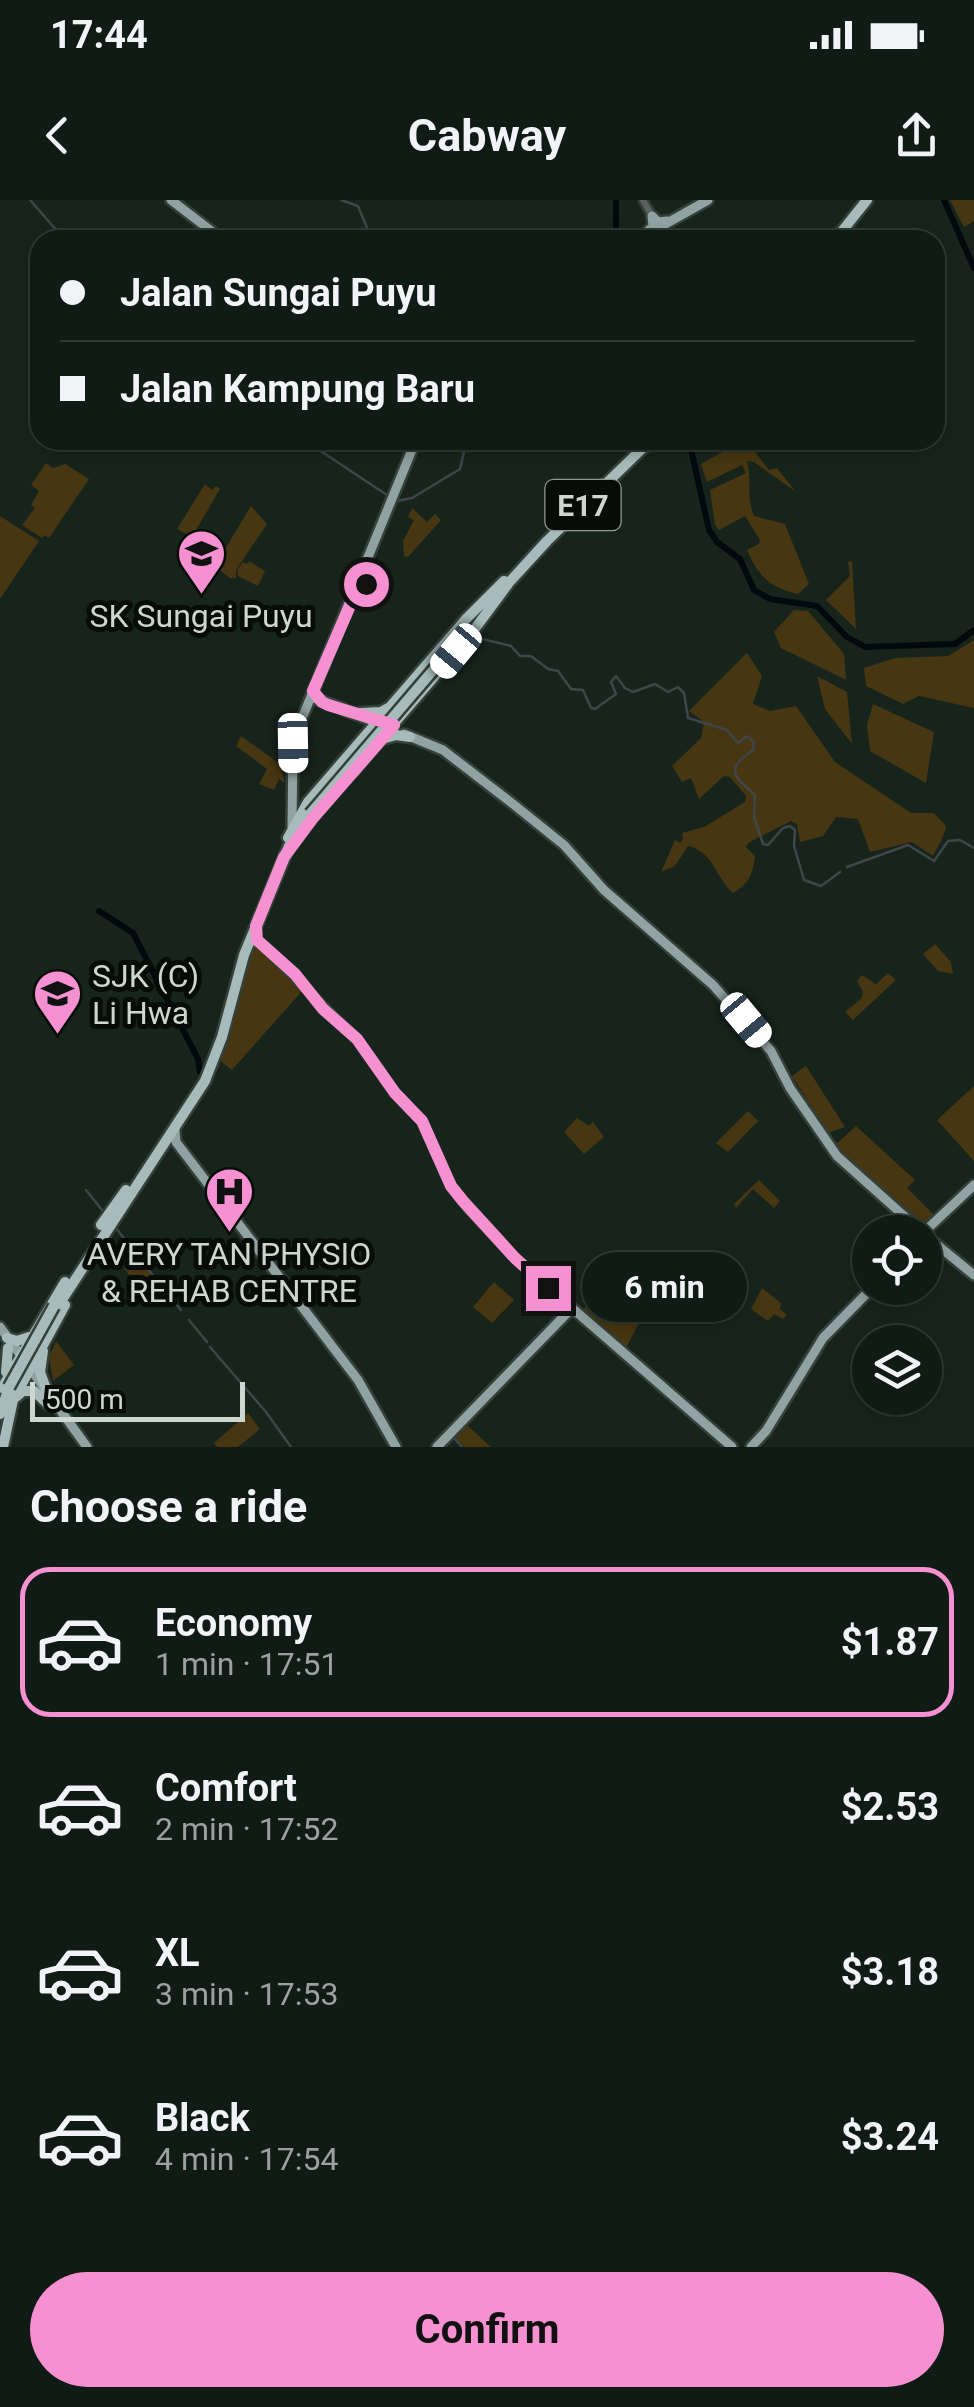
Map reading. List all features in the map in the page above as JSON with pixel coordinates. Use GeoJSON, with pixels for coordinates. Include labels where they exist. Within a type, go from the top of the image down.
{"type":"FeatureCollection","features":[{"type":"Feature","properties":{"kind":"highway"},"geometry":{"type":"LineString","coordinates":[[845,230],[869,200]]}},
{"type":"Feature","properties":{"kind":"highway","name":"E17"},"geometry":{"type":"LineString","coordinates":[[0,1414],[9,1389],[55,1307],[205,1070],[240,949],[288,839],[309,809],[549,532],[637,450]]}},
{"type":"Feature","properties":{"kind":"highway"},"geometry":{"type":"LineString","coordinates":[[288,839],[292,827],[362,739],[466,619],[506,583]]}},
{"type":"Feature","properties":{"kind":"highway"},"geometry":{"type":"LineString","coordinates":[[284,857],[407,710],[506,583]]}},
{"type":"Feature","properties":{"kind":"highway"},"geometry":{"type":"LineString","coordinates":[[393,704],[394,713],[407,710]]}},
{"type":"Feature","properties":{"kind":"highway"},"geometry":{"type":"LineString","coordinates":[[362,739],[359,715],[381,712],[393,704]]}},
{"type":"Feature","properties":{"kind":"highway"},"geometry":{"type":"LineString","coordinates":[[378,742],[409,734],[407,710]]}},
{"type":"Feature","properties":{"kind":"highway"},"geometry":{"type":"LineString","coordinates":[[362,739],[376,734],[378,742]]}},
{"type":"Feature","properties":{"kind":"highway"},"geometry":{"type":"LineString","coordinates":[[294,798],[309,809]]}},
{"type":"Feature","properties":{"kind":"highway","name":"E17"},"geometry":{"type":"LineString","coordinates":[[55,1307],[167,1143],[215,1058],[256,926],[309,809]]}},
{"type":"Feature","properties":{"kind":"highway"},"geometry":{"type":"LineString","coordinates":[[9,1389],[28,1340],[112,1208],[142,1170]]}},
{"type":"Feature","properties":{"kind":"highway"},"geometry":{"type":"LineString","coordinates":[[9,1389],[27,1371],[120,1209]]}},
{"type":"Feature","properties":{"kind":"highway"},"geometry":{"type":"LineString","coordinates":[[2,1447],[9,1389],[4,1337],[28,1340]]}},
{"type":"Feature","properties":{"kind":"highway"},"geometry":{"type":"LineString","coordinates":[[28,1340],[30,1352],[38,1351]]}},
{"type":"Feature","properties":{"kind":"highway"},"geometry":{"type":"LineString","coordinates":[[46,1340],[40,1372],[48,1400]]}},
{"type":"Feature","properties":{"kind":"highway"},"geometry":{"type":"LineString","coordinates":[[9,1389],[28,1390],[48,1400]]}},
{"type":"Feature","properties":{"kind":"highway","name":"E17"},"geometry":{"type":"LineString","coordinates":[[0,1434],[9,1389]]}},
{"type":"Feature","properties":{"kind":"main road"},"geometry":{"type":"LineString","coordinates":[[171,200],[210,230]]}},
{"type":"Feature","properties":{"kind":"main road"},"geometry":{"type":"LineString","coordinates":[[654,230],[708,200]]}},
{"type":"Feature","properties":{"kind":"main road"},"geometry":{"type":"LineString","coordinates":[[652,216],[658,222],[672,220]]}},
{"type":"Feature","properties":{"kind":"main road"},"geometry":{"type":"LineString","coordinates":[[648,230],[653,226],[652,216]]}},
{"type":"Feature","properties":{"kind":"main road"},"geometry":{"type":"LineString","coordinates":[[292,827],[293,743],[358,587],[370,582],[365,570],[412,450]]}},
{"type":"Feature","properties":{"kind":"main road"},"geometry":{"type":"LineString","coordinates":[[311,697],[378,721],[450,755],[556,839],[601,887],[730,1002],[771,1051],[788,1085],[832,1149],[903,1215]]}},
{"type":"Feature","properties":{"kind":"main road"},"geometry":{"type":"LineString","coordinates":[[175,1130],[176,1142],[356,1382],[393,1447]]}},
{"type":"Feature","properties":{"kind":"main road"},"geometry":{"type":"LineString","coordinates":[[167,1143],[179,1152],[356,1382]]}},
{"type":"Feature","properties":{"kind":"main road"},"geometry":{"type":"LineString","coordinates":[[942,1215],[974,1185]]}},
{"type":"Feature","properties":{"kind":"main road"},"geometry":{"type":"LineString","coordinates":[[942,1249],[974,1275]]}},
{"type":"Feature","properties":{"kind":"main road"},"geometry":{"type":"LineString","coordinates":[[755,1444],[823,1338],[855,1305]]}},
{"type":"Feature","properties":{"kind":"main road"},"geometry":{"type":"LineString","coordinates":[[437,1447],[572,1308],[729,1446]]}},
{"type":"Feature","properties":{"kind":"main road"},"geometry":{"type":"LineString","coordinates":[[560,1320],[586,1320]]}},
{"type":"Feature","properties":{"kind":"main road"},"geometry":{"type":"LineString","coordinates":[[4,1337],[84,1447]]}},
{"type":"Feature","properties":{"kind":"street"},"geometry":{"type":"LineString","coordinates":[[643,200],[658,228]]}},
{"type":"Feature","properties":{"kind":"street"},"geometry":{"type":"LineString","coordinates":[[253,940],[295,974],[323,1009],[357,1039],[395,1093],[417,1114],[451,1186],[470,1210],[515,1258],[572,1308]]}},
{"type":"Feature","properties":{"kind":"shaded area"},"geometry":{"type":"Polygon","coordinates":[[[950,200],[974,200],[974,221],[964,227],[950,200]]]}},
{"type":"Feature","properties":{"kind":"shaded area"},"geometry":{"type":"Polygon","coordinates":[[[726,450],[753,450],[769,470],[777,468],[796,492],[747,461],[754,516],[785,524],[809,584],[798,594],[773,585],[756,567],[747,550],[760,540],[745,516],[719,530],[715,525],[710,490],[746,473],[742,465],[707,482],[701,464],[726,450]]]}},
{"type":"Feature","properties":{"kind":"shaded area"},"geometry":{"type":"Polygon","coordinates":[[[46,463],[53,468],[65,464],[89,479],[49,538],[42,538],[22,525],[35,508],[31,505],[39,491],[31,485],[46,463]]]}},
{"type":"Feature","properties":{"kind":"shaded area"},"geometry":{"type":"Polygon","coordinates":[[[205,484],[212,490],[216,486],[220,489],[192,537],[177,529],[205,484]]]}},
{"type":"Feature","properties":{"kind":"shaded area"},"geometry":{"type":"Polygon","coordinates":[[[251,506],[267,524],[236,570],[236,578],[230,578],[215,566],[251,506]]]}},
{"type":"Feature","properties":{"kind":"shaded area"},"geometry":{"type":"Polygon","coordinates":[[[412,508],[427,522],[435,514],[441,520],[408,557],[404,556],[403,541],[414,520],[408,517],[412,508]]]}},
{"type":"Feature","properties":{"kind":"shaded area"},"geometry":{"type":"Polygon","coordinates":[[[0,516],[39,541],[0,599],[0,516]]]}},
{"type":"Feature","properties":{"kind":"shaded area"},"geometry":{"type":"Polygon","coordinates":[[[249,561],[265,571],[258,586],[238,576],[237,570],[249,561]]]}},
{"type":"Feature","properties":{"kind":"shaded area"},"geometry":{"type":"Polygon","coordinates":[[[848,561],[852,562],[856,629],[826,600],[850,576],[848,561]]]}},
{"type":"Feature","properties":{"kind":"shaded area"},"geometry":{"type":"Polygon","coordinates":[[[794,610],[808,611],[844,654],[846,680],[781,648],[774,632],[794,610]]]}},
{"type":"Feature","properties":{"kind":"shaded area"},"geometry":{"type":"Polygon","coordinates":[[[974,640],[974,708],[919,696],[903,704],[866,686],[864,668],[895,658],[948,656],[974,640]]]}},
{"type":"Feature","properties":{"kind":"shaded area"},"geometry":{"type":"Polygon","coordinates":[[[747,653],[762,676],[753,704],[770,711],[796,706],[835,762],[911,813],[934,813],[946,826],[933,856],[912,842],[870,852],[858,819],[836,817],[823,836],[800,842],[797,824],[791,821],[748,843],[746,847],[755,856],[753,868],[746,882],[733,893],[709,859],[688,846],[675,866],[661,872],[675,840],[680,843],[683,839],[682,833],[704,827],[745,802],[746,796],[730,777],[724,776],[699,799],[691,778],[682,782],[672,766],[701,738],[704,722],[689,711],[747,653]]]}},
{"type":"Feature","properties":{"kind":"shaded area"},"geometry":{"type":"Polygon","coordinates":[[[817,676],[847,692],[852,744],[825,709],[817,676]]]}},
{"type":"Feature","properties":{"kind":"shaded area"},"geometry":{"type":"Polygon","coordinates":[[[873,704],[934,732],[926,783],[870,751],[867,725],[873,704]]]}},
{"type":"Feature","properties":{"kind":"shaded area"},"geometry":{"type":"Polygon","coordinates":[[[241,736],[280,764],[285,783],[279,779],[274,790],[259,784],[267,769],[236,746],[241,736]]]}},
{"type":"Feature","properties":{"kind":"shaded area"},"geometry":{"type":"Polygon","coordinates":[[[257,944],[302,991],[232,1070],[219,1060],[244,967],[257,944]]]}},
{"type":"Feature","properties":{"kind":"shaded area"},"geometry":{"type":"Polygon","coordinates":[[[935,944],[951,962],[953,974],[938,971],[923,954],[935,944]]]}},
{"type":"Feature","properties":{"kind":"shaded area"},"geometry":{"type":"Polygon","coordinates":[[[888,973],[896,980],[853,1020],[845,1012],[862,998],[857,981],[862,975],[876,984],[888,973]]]}},
{"type":"Feature","properties":{"kind":"shaded area"},"geometry":{"type":"Polygon","coordinates":[[[806,1066],[845,1127],[828,1133],[792,1076],[806,1066]]]}},
{"type":"Feature","properties":{"kind":"shaded area"},"geometry":{"type":"Polygon","coordinates":[[[974,1086],[974,1161],[937,1120],[974,1086]]]}},
{"type":"Feature","properties":{"kind":"shaded area"},"geometry":{"type":"Polygon","coordinates":[[[748,1111],[758,1121],[728,1152],[716,1143],[748,1111]]]}},
{"type":"Feature","properties":{"kind":"shaded area"},"geometry":{"type":"Polygon","coordinates":[[[577,1118],[589,1126],[593,1122],[604,1137],[584,1154],[564,1132],[577,1118]]]}},
{"type":"Feature","properties":{"kind":"shaded area"},"geometry":{"type":"Polygon","coordinates":[[[856,1126],[915,1180],[907,1188],[934,1215],[909,1215],[834,1146],[856,1126]]]}},
{"type":"Feature","properties":{"kind":"shaded area"},"geometry":{"type":"Polygon","coordinates":[[[759,1180],[780,1201],[774,1208],[753,1189],[736,1208],[734,1204],[759,1180]]]}},
{"type":"Feature","properties":{"kind":"shaded area"},"geometry":{"type":"Polygon","coordinates":[[[132,1249],[156,1281],[143,1293],[124,1268],[132,1249]]]}},
{"type":"Feature","properties":{"kind":"shaded area"},"geometry":{"type":"Polygon","coordinates":[[[659,1250],[708,1290],[692,1317],[685,1314],[681,1319],[628,1274],[659,1250]]]}},
{"type":"Feature","properties":{"kind":"shaded area"},"geometry":{"type":"Polygon","coordinates":[[[494,1282],[514,1300],[492,1323],[473,1307],[494,1282]]]}},
{"type":"Feature","properties":{"kind":"shaded area"},"geometry":{"type":"Polygon","coordinates":[[[609,1287],[640,1321],[626,1348],[581,1311],[609,1287]]]}},
{"type":"Feature","properties":{"kind":"shaded area"},"geometry":{"type":"Polygon","coordinates":[[[762,1288],[781,1303],[780,1309],[787,1315],[783,1319],[774,1314],[768,1321],[751,1309],[762,1288]]]}},
{"type":"Feature","properties":{"kind":"shaded area"},"geometry":{"type":"Polygon","coordinates":[[[56,1341],[74,1365],[53,1381],[49,1357],[56,1341]]]}},
{"type":"Feature","properties":{"kind":"shaded area"},"geometry":{"type":"Polygon","coordinates":[[[248,1413],[260,1429],[238,1447],[217,1447],[214,1443],[248,1413]]]}},
{"type":"Feature","properties":{"kind":"shaded area"},"geometry":{"type":"Polygon","coordinates":[[[466,1424],[491,1447],[464,1447],[454,1436],[466,1424]]]}},
{"type":"Feature","properties":{"kind":"waterway"},"geometry":{"type":"LineString","coordinates":[[30,200],[56,230]]}},
{"type":"Feature","properties":{"kind":"waterway"},"geometry":{"type":"LineString","coordinates":[[341,200],[358,206],[368,230]]}},
{"type":"Feature","properties":{"kind":"waterway"},"geometry":{"type":"LineString","coordinates":[[616,200],[616,230]]}},
{"type":"Feature","properties":{"kind":"waterway"},"geometry":{"type":"LineString","coordinates":[[944,200],[974,268]]}},
{"type":"Feature","properties":{"kind":"waterway"},"geometry":{"type":"LineString","coordinates":[[319,450],[390,497]]}},
{"type":"Feature","properties":{"kind":"waterway"},"geometry":{"type":"LineString","coordinates":[[397,501],[412,498],[460,469],[464,450]]}},
{"type":"Feature","properties":{"kind":"waterway"},"geometry":{"type":"LineString","coordinates":[[691,450],[709,530],[717,542],[740,559],[754,590],[770,599],[817,606],[847,637],[865,647],[955,644],[974,630]]}},
{"type":"Feature","properties":{"kind":"waterway"},"geometry":{"type":"LineString","coordinates":[[474,637],[511,646],[520,656],[531,656],[548,669],[558,671],[571,689],[583,690],[595,709],[616,694],[611,682],[616,676],[633,692],[655,684],[668,692],[678,687],[684,693],[688,718],[727,730],[738,743],[747,736],[754,742],[753,750],[738,763],[735,773],[755,795],[754,817],[763,844],[768,845],[783,828],[790,826],[795,830],[794,846],[804,880],[821,886],[840,872]]}},
{"type":"Feature","properties":{"kind":"waterway"},"geometry":{"type":"LineString","coordinates":[[847,867],[908,845],[934,861],[948,841],[960,840],[974,848]]}},
{"type":"Feature","properties":{"kind":"waterway"},"geometry":{"type":"LineString","coordinates":[[99,911],[133,933],[198,1059],[200,1072]]}},
{"type":"Feature","properties":{"kind":"waterway"},"geometry":{"type":"LineString","coordinates":[[86,1190],[102,1210]]}},
{"type":"Feature","properties":{"kind":"waterway"},"geometry":{"type":"LineString","coordinates":[[116,1228],[129,1245]]}},
{"type":"Feature","properties":{"kind":"waterway"},"geometry":{"type":"LineString","coordinates":[[132,1248],[158,1282]]}},
{"type":"Feature","properties":{"kind":"waterway"},"geometry":{"type":"LineString","coordinates":[[160,1284],[174,1301]]}},
{"type":"Feature","properties":{"kind":"waterway"},"geometry":{"type":"LineString","coordinates":[[175,1303],[181,1310]]}},
{"type":"Feature","properties":{"kind":"waterway"},"geometry":{"type":"LineString","coordinates":[[189,1320],[207,1342]]}},
{"type":"Feature","properties":{"kind":"waterway"},"geometry":{"type":"LineString","coordinates":[[210,1347],[291,1447]]}},
{"type":"Feature","properties":{"kind":"waterway"},"geometry":{"type":"LineString","coordinates":[[455,1439],[462,1447]]}},
{"type":"Feature","properties":{"kind":"place","name":"SK Sungai Puyu"},"geometry":{"type":"Point","coordinates":[201,596]}},
{"type":"Feature","properties":{"kind":"place","name":"SJK (C) Li Hwa"},"geometry":{"type":"Point","coordinates":[57,1036]}},
{"type":"Feature","properties":{"kind":"place","name":"AVERY TAN PHYSIO & REHAB CENTRE"},"geometry":{"type":"Point","coordinates":[229,1234]}},
{"type":"Feature","properties":{"kind":"route"},"geometry":{"type":"LineString","coordinates":[[366,584],[358,587],[313,691],[328,705],[394,725],[284,857],[256,926],[257,940],[357,1039],[395,1093],[422,1121],[451,1186],[484,1226],[548,1288]]}}]}
